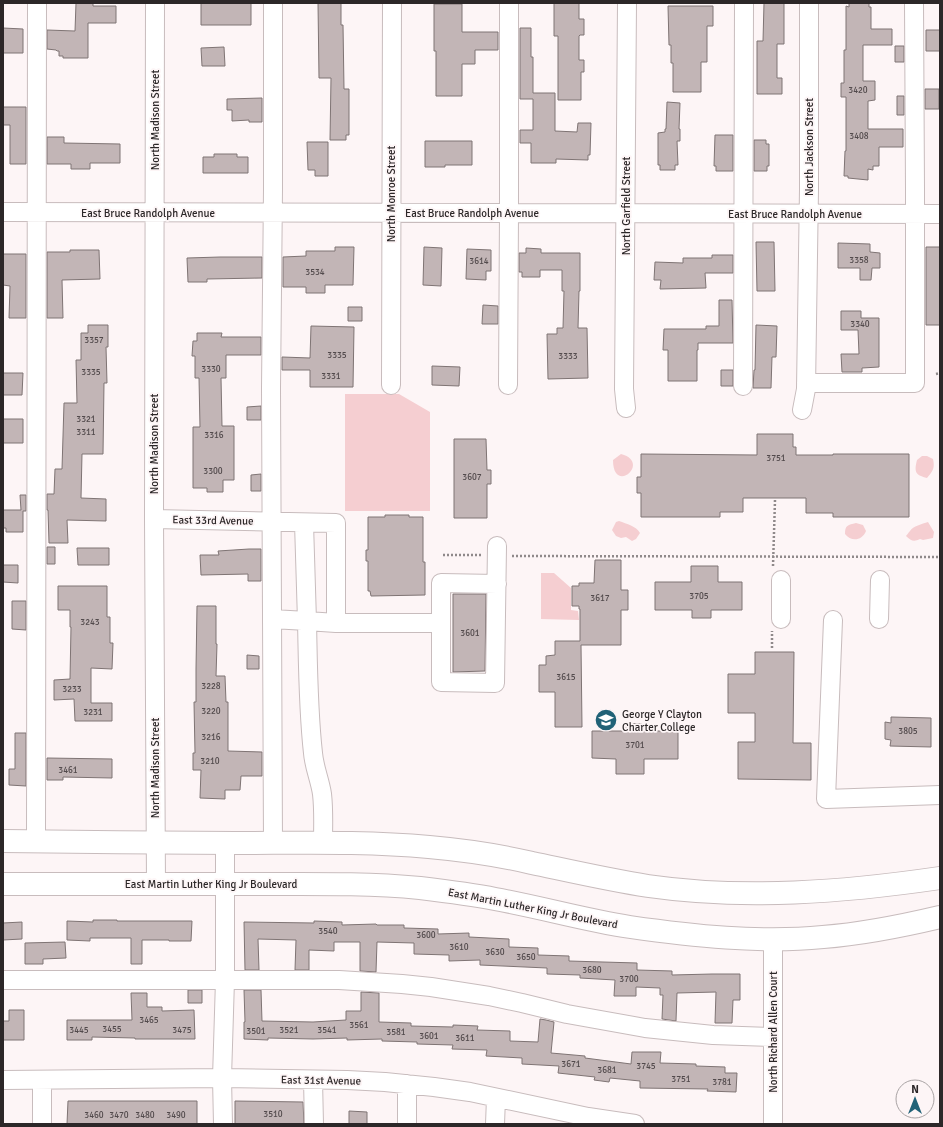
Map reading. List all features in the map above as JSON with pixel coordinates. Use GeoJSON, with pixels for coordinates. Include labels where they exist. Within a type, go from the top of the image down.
{"type":"FeatureCollection","features":[{"type":"Feature","properties":{"kind":"main road"},"geometry":{"type":"LineString","coordinates":[[3,841],[405,845],[455,850],[507,858],[590,876],[648,886],[721,892],[769,893],[837,890],[893,885],[940,878]]}},
{"type":"Feature","properties":{"kind":"main road","name":"East Martin Luther King Jr Boulevard"},"geometry":{"type":"LineString","coordinates":[[3,884],[366,885],[434,890],[496,899],[630,927],[688,934],[773,939],[842,935],[900,926],[940,917]]}},
{"type":"Feature","properties":{"kind":"street"},"geometry":{"type":"LineString","coordinates":[[36,841],[37,3]]}},
{"type":"Feature","properties":{"kind":"street","name":"North Madison Street"},"geometry":{"type":"LineString","coordinates":[[155,3],[154,519],[156,884]]}},
{"type":"Feature","properties":{"kind":"street"},"geometry":{"type":"LineString","coordinates":[[273,3],[271,381],[273,843]]}},
{"type":"Feature","properties":{"kind":"street","name":"North Monroe Street"},"geometry":{"type":"LineString","coordinates":[[391,385],[392,3]]}},
{"type":"Feature","properties":{"kind":"street"},"geometry":{"type":"LineString","coordinates":[[508,3],[508,385]]}},
{"type":"Feature","properties":{"kind":"street","name":"North Garfield Street"},"geometry":{"type":"LineString","coordinates":[[626,408],[624,389],[628,3]]}},
{"type":"Feature","properties":{"kind":"street"},"geometry":{"type":"LineString","coordinates":[[743,386],[744,3]]}},
{"type":"Feature","properties":{"kind":"street","name":"North Jackson Street"},"geometry":{"type":"LineString","coordinates":[[802,410],[806,389],[809,3]]}},
{"type":"Feature","properties":{"kind":"street"},"geometry":{"type":"LineString","coordinates":[[806,383],[915,383],[914,3]]}},
{"type":"Feature","properties":{"kind":"street","name":"East Bruce Randolph Avenue"},"geometry":{"type":"LineString","coordinates":[[3,212],[940,214]]}},
{"type":"Feature","properties":{"kind":"street","name":"East 33rd Avenue"},"geometry":{"type":"LineString","coordinates":[[154,519],[336,523],[336,623]]}},
{"type":"Feature","properties":{"kind":"street"},"geometry":{"type":"LineString","coordinates":[[304,523],[310,726],[313,756],[322,793],[322,843]]}},
{"type":"Feature","properties":{"kind":"street"},"geometry":{"type":"LineString","coordinates":[[497,551],[497,584],[495,683],[441,682],[441,583],[497,584]]}},
{"type":"Feature","properties":{"kind":"street"},"geometry":{"type":"LineString","coordinates":[[781,580],[781,619]]}},
{"type":"Feature","properties":{"kind":"street"},"geometry":{"type":"LineString","coordinates":[[879,619],[880,580]]}},
{"type":"Feature","properties":{"kind":"street"},"geometry":{"type":"LineString","coordinates":[[272,619],[336,623],[441,623]]}},
{"type":"Feature","properties":{"kind":"street"},"geometry":{"type":"LineString","coordinates":[[833,620],[826,799],[940,794]]}},
{"type":"Feature","properties":{"kind":"street"},"geometry":{"type":"LineString","coordinates":[[223,1124],[222,1078],[225,980],[225,843]]}},
{"type":"Feature","properties":{"kind":"street","name":"North Richard Allen Court"},"geometry":{"type":"LineString","coordinates":[[773,939],[773,1124]]}},
{"type":"Feature","properties":{"kind":"street"},"geometry":{"type":"LineString","coordinates":[[3,980],[339,980],[409,985],[489,996],[567,1014],[645,1028],[713,1035],[773,1037]]}},
{"type":"Feature","properties":{"kind":"street","name":"East 31st Avenue"},"geometry":{"type":"LineString","coordinates":[[3,1080],[222,1078],[347,1080],[407,1084],[463,1091],[588,1121],[635,1124]]}},
{"type":"Feature","properties":{"kind":"street"},"geometry":{"type":"LineString","coordinates":[[42,1080],[42,1124]]}},
{"type":"Feature","properties":{"kind":"street"},"geometry":{"type":"LineString","coordinates":[[313,1080],[314,1124]]}},
{"type":"Feature","properties":{"kind":"street"},"geometry":{"type":"LineString","coordinates":[[407,1084],[407,1124]]}},
{"type":"Feature","properties":{"kind":"street"},"geometry":{"type":"LineString","coordinates":[[495,1124],[496,1098]]}},
{"type":"Feature","properties":{"kind":"path"},"geometry":{"type":"LineString","coordinates":[[936,374],[940,373]]}},
{"type":"Feature","properties":{"kind":"path"},"geometry":{"type":"LineString","coordinates":[[443,555],[497,551],[940,557]]}},
{"type":"Feature","properties":{"kind":"shaded area"},"geometry":{"type":"Polygon","coordinates":[[[345,394],[399,394],[430,412],[430,511],[345,511],[345,394]]]}},
{"type":"Feature","properties":{"kind":"shaded area"},"geometry":{"type":"Polygon","coordinates":[[[621,454],[630,458],[633,463],[629,474],[624,476],[619,475],[615,470],[613,460],[621,454]]]}},
{"type":"Feature","properties":{"kind":"shaded area"},"geometry":{"type":"Polygon","coordinates":[[[922,456],[927,456],[933,459],[933,469],[927,478],[920,476],[916,472],[917,460],[922,456]]]}},
{"type":"Feature","properties":{"kind":"shaded area"},"geometry":{"type":"Polygon","coordinates":[[[619,521],[631,526],[640,533],[636,539],[632,541],[626,537],[621,538],[616,536],[612,530],[616,522],[619,521]]]}},
{"type":"Feature","properties":{"kind":"shaded area"},"geometry":{"type":"Polygon","coordinates":[[[928,522],[934,532],[933,538],[914,541],[906,536],[911,529],[928,522]]]}},
{"type":"Feature","properties":{"kind":"shaded area"},"geometry":{"type":"Polygon","coordinates":[[[856,523],[863,525],[866,531],[862,537],[856,539],[847,537],[845,534],[846,529],[851,524],[856,523]]]}},
{"type":"Feature","properties":{"kind":"shaded area"},"geometry":{"type":"Polygon","coordinates":[[[541,573],[554,573],[571,588],[571,610],[578,611],[579,620],[541,619],[541,573]]]}},
{"type":"Feature","properties":{"kind":"building"},"geometry":{"type":"Polygon","coordinates":[[[76,3],[93,3],[93,6],[116,6],[116,23],[88,23],[88,58],[63,58],[63,56],[59,56],[59,51],[47,49],[47,30],[75,31],[76,3]]]}},
{"type":"Feature","properties":{"kind":"building"},"geometry":{"type":"Polygon","coordinates":[[[201,3],[251,3],[251,25],[201,25],[201,3]]]}},
{"type":"Feature","properties":{"kind":"building"},"geometry":{"type":"Polygon","coordinates":[[[318,3],[341,3],[341,25],[343,25],[344,89],[349,89],[349,135],[346,135],[346,140],[330,140],[331,78],[319,78],[318,3]]]}},
{"type":"Feature","properties":{"kind":"building"},"geometry":{"type":"Polygon","coordinates":[[[554,3],[579,3],[579,19],[584,19],[584,35],[579,36],[579,60],[584,60],[584,72],[581,72],[581,100],[558,100],[558,36],[554,36],[554,3]]]}},
{"type":"Feature","properties":{"kind":"building"},"geometry":{"type":"Polygon","coordinates":[[[764,3],[784,3],[784,44],[777,44],[777,78],[782,78],[782,94],[757,94],[757,41],[763,41],[764,3]]]}},
{"type":"Feature","properties":{"kind":"building"},"geometry":{"type":"Polygon","coordinates":[[[849,3],[869,3],[869,7],[871,7],[871,29],[892,29],[892,45],[863,45],[863,81],[875,81],[875,100],[868,101],[868,129],[903,129],[903,147],[879,147],[879,166],[873,166],[873,170],[868,169],[868,180],[848,178],[848,176],[844,176],[846,151],[846,97],[841,97],[841,83],[844,83],[846,6],[849,7],[849,3]]]}},
{"type":"Feature","properties":{"kind":"building"},"geometry":{"type":"Polygon","coordinates":[[[434,4],[462,4],[462,32],[498,32],[498,50],[475,50],[475,64],[462,64],[462,96],[436,96],[434,4]]]}},
{"type":"Feature","properties":{"kind":"building"},"geometry":{"type":"Polygon","coordinates":[[[668,6],[713,6],[713,26],[707,26],[707,62],[701,62],[701,92],[673,92],[673,63],[671,63],[671,45],[669,45],[668,6]]]}},
{"type":"Feature","properties":{"kind":"building"},"geometry":{"type":"Polygon","coordinates":[[[3,28],[23,29],[23,53],[3,53],[3,28]]]}},
{"type":"Feature","properties":{"kind":"building"},"geometry":{"type":"Polygon","coordinates":[[[520,28],[531,28],[533,93],[555,93],[555,131],[577,132],[578,123],[591,123],[590,155],[588,155],[588,160],[556,159],[556,163],[531,163],[531,143],[520,143],[520,130],[533,130],[533,99],[520,99],[520,28]]]}},
{"type":"Feature","properties":{"kind":"building"},"geometry":{"type":"Polygon","coordinates":[[[926,30],[940,30],[940,51],[926,51],[926,30]]]}},
{"type":"Feature","properties":{"kind":"building"},"geometry":{"type":"Polygon","coordinates":[[[895,46],[904,46],[904,62],[895,62],[895,46]]]}},
{"type":"Feature","properties":{"kind":"building"},"geometry":{"type":"Polygon","coordinates":[[[224,47],[225,66],[202,66],[201,48],[224,47]]]}},
{"type":"Feature","properties":{"kind":"building"},"geometry":{"type":"Polygon","coordinates":[[[925,89],[939,89],[939,109],[925,109],[925,89]]]}},
{"type":"Feature","properties":{"kind":"building"},"geometry":{"type":"Polygon","coordinates":[[[897,96],[904,96],[904,115],[897,115],[897,96]]]}},
{"type":"Feature","properties":{"kind":"building"},"geometry":{"type":"Polygon","coordinates":[[[262,98],[262,122],[249,122],[249,120],[232,121],[232,110],[227,110],[227,99],[262,98]]]}},
{"type":"Feature","properties":{"kind":"building"},"geometry":{"type":"Polygon","coordinates":[[[667,102],[680,103],[680,141],[677,141],[678,165],[675,165],[675,170],[660,170],[660,165],[658,165],[658,133],[665,132],[666,129],[667,102]]]}},
{"type":"Feature","properties":{"kind":"building"},"geometry":{"type":"Polygon","coordinates":[[[3,107],[26,107],[26,164],[10,164],[10,125],[3,125],[3,107]]]}},
{"type":"Feature","properties":{"kind":"building"},"geometry":{"type":"Polygon","coordinates":[[[715,135],[733,135],[733,171],[716,171],[716,166],[714,166],[715,135]]]}},
{"type":"Feature","properties":{"kind":"building"},"geometry":{"type":"Polygon","coordinates":[[[47,137],[64,137],[64,143],[120,144],[120,163],[90,163],[90,169],[71,169],[71,164],[47,164],[47,137]]]}},
{"type":"Feature","properties":{"kind":"building"},"geometry":{"type":"Polygon","coordinates":[[[754,140],[766,140],[766,144],[769,144],[769,166],[767,166],[767,171],[754,171],[754,140]]]}},
{"type":"Feature","properties":{"kind":"building"},"geometry":{"type":"Polygon","coordinates":[[[425,141],[472,141],[472,165],[425,167],[425,141]]]}},
{"type":"Feature","properties":{"kind":"building"},"geometry":{"type":"Polygon","coordinates":[[[307,142],[328,142],[328,176],[315,176],[315,170],[308,170],[307,142]]]}},
{"type":"Feature","properties":{"kind":"building"},"geometry":{"type":"Polygon","coordinates":[[[214,154],[237,154],[237,157],[248,157],[248,173],[203,173],[203,157],[214,157],[214,154]]]}},
{"type":"Feature","properties":{"kind":"building"},"geometry":{"type":"Polygon","coordinates":[[[756,242],[774,242],[775,291],[757,291],[756,242]]]}},
{"type":"Feature","properties":{"kind":"building"},"geometry":{"type":"Polygon","coordinates":[[[838,243],[870,244],[870,252],[880,253],[880,268],[872,268],[871,280],[860,280],[860,268],[838,268],[838,243]]]}},
{"type":"Feature","properties":{"kind":"building"},"geometry":{"type":"Polygon","coordinates":[[[335,247],[354,247],[353,285],[325,285],[325,293],[306,293],[306,287],[283,287],[283,257],[306,256],[306,251],[335,251],[335,247]]]}},
{"type":"Feature","properties":{"kind":"building"},"geometry":{"type":"Polygon","coordinates":[[[424,247],[442,248],[441,286],[423,285],[424,247]]]}},
{"type":"Feature","properties":{"kind":"building"},"geometry":{"type":"Polygon","coordinates":[[[926,247],[940,247],[940,325],[926,325],[926,247]]]}},
{"type":"Feature","properties":{"kind":"building"},"geometry":{"type":"Polygon","coordinates":[[[526,248],[541,249],[541,253],[580,253],[578,328],[587,328],[588,378],[548,379],[547,334],[557,334],[557,328],[563,328],[564,291],[562,291],[562,270],[540,270],[540,277],[522,277],[522,272],[519,272],[519,253],[526,253],[526,248]]]}},
{"type":"Feature","properties":{"kind":"building"},"geometry":{"type":"Polygon","coordinates":[[[467,249],[491,250],[491,271],[486,271],[486,280],[466,279],[467,249]]]}},
{"type":"Feature","properties":{"kind":"building"},"geometry":{"type":"Polygon","coordinates":[[[70,250],[99,250],[100,279],[62,280],[63,318],[47,318],[47,252],[70,252],[70,250]]]}},
{"type":"Feature","properties":{"kind":"building"},"geometry":{"type":"Polygon","coordinates":[[[3,254],[26,254],[26,318],[9,318],[10,286],[3,285],[3,254]]]}},
{"type":"Feature","properties":{"kind":"building"},"geometry":{"type":"Polygon","coordinates":[[[712,255],[733,255],[733,273],[705,273],[706,288],[660,289],[661,280],[654,280],[655,262],[683,263],[683,258],[712,258],[712,255]]]}},
{"type":"Feature","properties":{"kind":"building"},"geometry":{"type":"Polygon","coordinates":[[[262,257],[262,278],[207,279],[207,282],[188,282],[187,258],[262,257]]]}},
{"type":"Feature","properties":{"kind":"building"},"geometry":{"type":"Polygon","coordinates":[[[719,300],[732,300],[733,343],[698,343],[697,381],[668,381],[668,350],[663,350],[664,329],[706,329],[706,326],[719,326],[719,300]]]}},
{"type":"Feature","properties":{"kind":"building"},"geometry":{"type":"Polygon","coordinates":[[[483,305],[498,306],[498,324],[482,324],[483,305]]]}},
{"type":"Feature","properties":{"kind":"building"},"geometry":{"type":"Polygon","coordinates":[[[348,307],[362,307],[362,321],[348,321],[348,307]]]}},
{"type":"Feature","properties":{"kind":"building"},"geometry":{"type":"Polygon","coordinates":[[[841,311],[861,311],[861,318],[879,318],[879,367],[862,368],[862,372],[842,372],[841,354],[859,354],[858,330],[841,330],[841,311]]]}},
{"type":"Feature","properties":{"kind":"building"},"geometry":{"type":"Polygon","coordinates":[[[88,325],[108,325],[108,347],[106,347],[107,383],[104,383],[103,454],[82,454],[81,498],[106,499],[106,521],[67,520],[68,543],[49,543],[47,494],[54,494],[55,469],[62,469],[64,403],[77,403],[76,360],[81,360],[81,333],[88,333],[88,325]]]}},
{"type":"Feature","properties":{"kind":"building"},"geometry":{"type":"Polygon","coordinates":[[[756,325],[777,326],[776,357],[772,357],[771,388],[753,388],[756,325]]]}},
{"type":"Feature","properties":{"kind":"building"},"geometry":{"type":"Polygon","coordinates":[[[311,326],[354,327],[353,387],[310,387],[310,370],[282,370],[282,357],[310,358],[311,326]]]}},
{"type":"Feature","properties":{"kind":"building"},"geometry":{"type":"Polygon","coordinates":[[[197,333],[222,333],[221,337],[261,337],[261,355],[226,355],[226,378],[221,378],[222,426],[234,426],[234,480],[223,480],[223,492],[207,492],[207,488],[193,488],[193,427],[200,427],[199,378],[195,378],[195,356],[192,356],[193,341],[197,341],[197,333]]]}},
{"type":"Feature","properties":{"kind":"building"},"geometry":{"type":"Polygon","coordinates":[[[432,366],[460,367],[459,386],[432,385],[432,366]]]}},
{"type":"Feature","properties":{"kind":"building"},"geometry":{"type":"Polygon","coordinates":[[[721,370],[733,370],[733,386],[721,386],[721,370]]]}},
{"type":"Feature","properties":{"kind":"building"},"geometry":{"type":"Polygon","coordinates":[[[3,373],[23,373],[22,395],[3,395],[3,373]]]}},
{"type":"Feature","properties":{"kind":"building"},"geometry":{"type":"Polygon","coordinates":[[[261,406],[261,420],[247,420],[247,407],[261,406]]]}},
{"type":"Feature","properties":{"kind":"building"},"geometry":{"type":"Polygon","coordinates":[[[3,419],[23,419],[23,443],[3,443],[3,419]]]}},
{"type":"Feature","properties":{"kind":"building"},"geometry":{"type":"Polygon","coordinates":[[[757,434],[793,434],[793,447],[796,447],[796,455],[909,454],[909,517],[833,517],[833,513],[806,513],[806,498],[743,498],[743,512],[720,512],[720,517],[641,517],[641,493],[637,493],[637,477],[641,477],[641,454],[757,455],[757,434]]]}},
{"type":"Feature","properties":{"kind":"building"},"geometry":{"type":"Polygon","coordinates":[[[454,439],[486,439],[487,470],[491,470],[491,484],[487,484],[487,518],[454,518],[454,439]]]}},
{"type":"Feature","properties":{"kind":"building"},"geometry":{"type":"Polygon","coordinates":[[[261,474],[261,491],[251,491],[251,475],[261,474]]]}},
{"type":"Feature","properties":{"kind":"building"},"geometry":{"type":"Polygon","coordinates":[[[20,495],[26,495],[26,511],[23,511],[23,532],[6,532],[6,528],[3,528],[3,510],[21,510],[20,495]]]}},
{"type":"Feature","properties":{"kind":"building"},"geometry":{"type":"Polygon","coordinates":[[[385,515],[409,515],[409,517],[423,517],[425,595],[371,596],[370,591],[368,591],[368,561],[366,561],[366,550],[368,550],[368,517],[385,517],[385,515]]]}},
{"type":"Feature","properties":{"kind":"building"},"geometry":{"type":"Polygon","coordinates":[[[47,547],[55,547],[55,564],[47,564],[47,547]]]}},
{"type":"Feature","properties":{"kind":"building"},"geometry":{"type":"Polygon","coordinates":[[[77,548],[109,548],[109,565],[78,565],[77,548]]]}},
{"type":"Feature","properties":{"kind":"building"},"geometry":{"type":"Polygon","coordinates":[[[261,549],[261,581],[248,581],[248,574],[201,575],[200,555],[219,555],[218,551],[261,549]]]}},
{"type":"Feature","properties":{"kind":"building"},"geometry":{"type":"Polygon","coordinates":[[[595,560],[621,560],[621,590],[628,590],[628,610],[621,610],[621,645],[581,645],[582,727],[555,727],[555,692],[539,692],[539,665],[546,665],[546,656],[555,655],[555,641],[580,641],[580,609],[579,606],[572,606],[572,586],[579,586],[579,583],[594,583],[595,560]]]}},
{"type":"Feature","properties":{"kind":"building"},"geometry":{"type":"Polygon","coordinates":[[[3,565],[18,565],[18,583],[3,582],[3,565]]]}},
{"type":"Feature","properties":{"kind":"building"},"geometry":{"type":"Polygon","coordinates":[[[691,566],[718,566],[718,582],[742,582],[742,610],[711,610],[711,618],[692,618],[692,610],[655,610],[655,582],[691,582],[691,566]]]}},
{"type":"Feature","properties":{"kind":"building"},"geometry":{"type":"Polygon","coordinates":[[[58,586],[107,586],[107,617],[110,617],[110,643],[113,643],[112,669],[91,668],[91,703],[112,703],[112,721],[75,721],[74,699],[54,700],[54,680],[70,679],[70,610],[58,610],[58,586]]]}},
{"type":"Feature","properties":{"kind":"building"},"geometry":{"type":"Polygon","coordinates":[[[453,594],[486,594],[485,671],[453,672],[453,594]]]}},
{"type":"Feature","properties":{"kind":"building"},"geometry":{"type":"Polygon","coordinates":[[[12,601],[26,601],[26,630],[12,629],[12,601]]]}},
{"type":"Feature","properties":{"kind":"building"},"geometry":{"type":"Polygon","coordinates":[[[197,606],[216,606],[216,676],[225,676],[226,702],[228,702],[228,751],[262,752],[262,776],[241,776],[240,790],[225,790],[225,799],[200,798],[201,770],[193,770],[193,753],[195,753],[194,702],[196,702],[197,606]]]}},
{"type":"Feature","properties":{"kind":"building"},"geometry":{"type":"Polygon","coordinates":[[[755,652],[794,652],[793,743],[811,743],[811,780],[738,779],[738,742],[755,742],[755,713],[728,713],[728,674],[755,674],[755,652]]]}},
{"type":"Feature","properties":{"kind":"building"},"geometry":{"type":"Polygon","coordinates":[[[247,655],[259,656],[259,669],[247,669],[247,655]]]}},
{"type":"Feature","properties":{"kind":"building"},"geometry":{"type":"Polygon","coordinates":[[[891,717],[931,718],[931,747],[890,746],[891,740],[885,739],[885,722],[891,723],[891,717]]]}},
{"type":"Feature","properties":{"kind":"building"},"geometry":{"type":"Polygon","coordinates":[[[623,723],[642,724],[642,731],[678,731],[678,759],[644,759],[644,774],[616,774],[616,759],[592,758],[592,731],[623,731],[623,723]]]}},
{"type":"Feature","properties":{"kind":"building"},"geometry":{"type":"Polygon","coordinates":[[[15,733],[26,733],[26,786],[9,785],[9,769],[15,769],[15,733]]]}},
{"type":"Feature","properties":{"kind":"building"},"geometry":{"type":"Polygon","coordinates":[[[47,758],[112,759],[112,778],[63,777],[63,780],[47,780],[47,758]]]}},
{"type":"Feature","properties":{"kind":"building"},"geometry":{"type":"Polygon","coordinates":[[[93,920],[192,921],[191,941],[142,940],[142,964],[131,964],[131,938],[90,938],[90,941],[67,940],[67,921],[93,922],[93,920]]]}},
{"type":"Feature","properties":{"kind":"building"},"geometry":{"type":"Polygon","coordinates":[[[314,921],[342,922],[342,925],[404,925],[404,928],[438,929],[438,934],[469,933],[469,937],[509,939],[509,947],[538,948],[538,955],[569,956],[569,961],[637,963],[637,970],[672,971],[672,975],[740,974],[740,1000],[733,1000],[732,1023],[715,1023],[716,992],[677,993],[676,1021],[662,1019],[663,995],[660,995],[660,988],[636,987],[636,996],[614,996],[615,980],[580,978],[580,975],[547,974],[547,968],[480,965],[480,960],[449,961],[449,955],[414,954],[414,943],[377,942],[376,972],[360,971],[360,942],[334,942],[334,951],[309,950],[309,970],[295,970],[296,940],[258,939],[259,970],[245,970],[244,922],[314,923],[314,921]]]}},
{"type":"Feature","properties":{"kind":"building"},"geometry":{"type":"Polygon","coordinates":[[[22,922],[22,939],[3,940],[3,923],[22,922]]]}},
{"type":"Feature","properties":{"kind":"building"},"geometry":{"type":"Polygon","coordinates":[[[65,942],[66,958],[43,959],[43,964],[25,964],[25,943],[65,942]]]}},
{"type":"Feature","properties":{"kind":"building"},"geometry":{"type":"Polygon","coordinates":[[[188,990],[202,990],[202,1003],[188,1003],[188,990]]]}},
{"type":"Feature","properties":{"kind":"building"},"geometry":{"type":"Polygon","coordinates":[[[244,990],[261,990],[262,1021],[313,1022],[346,1020],[346,1011],[361,1011],[361,992],[379,993],[379,1022],[411,1023],[411,1026],[478,1026],[477,1030],[510,1031],[510,1041],[538,1042],[540,1019],[546,1020],[554,1022],[551,1053],[585,1056],[585,1058],[631,1064],[632,1052],[661,1052],[660,1063],[696,1064],[696,1066],[725,1067],[725,1073],[737,1073],[736,1092],[707,1091],[708,1089],[640,1088],[640,1081],[610,1078],[609,1082],[594,1080],[595,1077],[558,1073],[559,1066],[522,1064],[522,1058],[486,1056],[487,1050],[452,1049],[453,1045],[417,1044],[417,1042],[382,1041],[382,1039],[244,1039],[244,990]]]}},
{"type":"Feature","properties":{"kind":"building"},"geometry":{"type":"Polygon","coordinates":[[[131,993],[147,993],[147,1007],[162,1007],[162,1011],[194,1010],[195,1039],[92,1037],[92,1040],[67,1040],[67,1020],[132,1020],[131,993]]]}},
{"type":"Feature","properties":{"kind":"building"},"geometry":{"type":"Polygon","coordinates":[[[9,1010],[24,1010],[24,1040],[3,1040],[3,1021],[9,1021],[9,1010]]]}},
{"type":"Feature","properties":{"kind":"building"},"geometry":{"type":"Polygon","coordinates":[[[68,1101],[197,1101],[197,1124],[67,1124],[68,1101]]]}},
{"type":"Feature","properties":{"kind":"building"},"geometry":{"type":"Polygon","coordinates":[[[235,1101],[303,1102],[304,1124],[235,1124],[235,1101]]]}},
{"type":"Feature","properties":{"kind":"building"},"geometry":{"type":"Polygon","coordinates":[[[349,1111],[367,1112],[367,1124],[349,1124],[349,1111]]]}},
{"type":"Feature","properties":{"kind":"place","name":"George Y Clayton Charter College"},"geometry":{"type":"Point","coordinates":[606,720]}}]}
